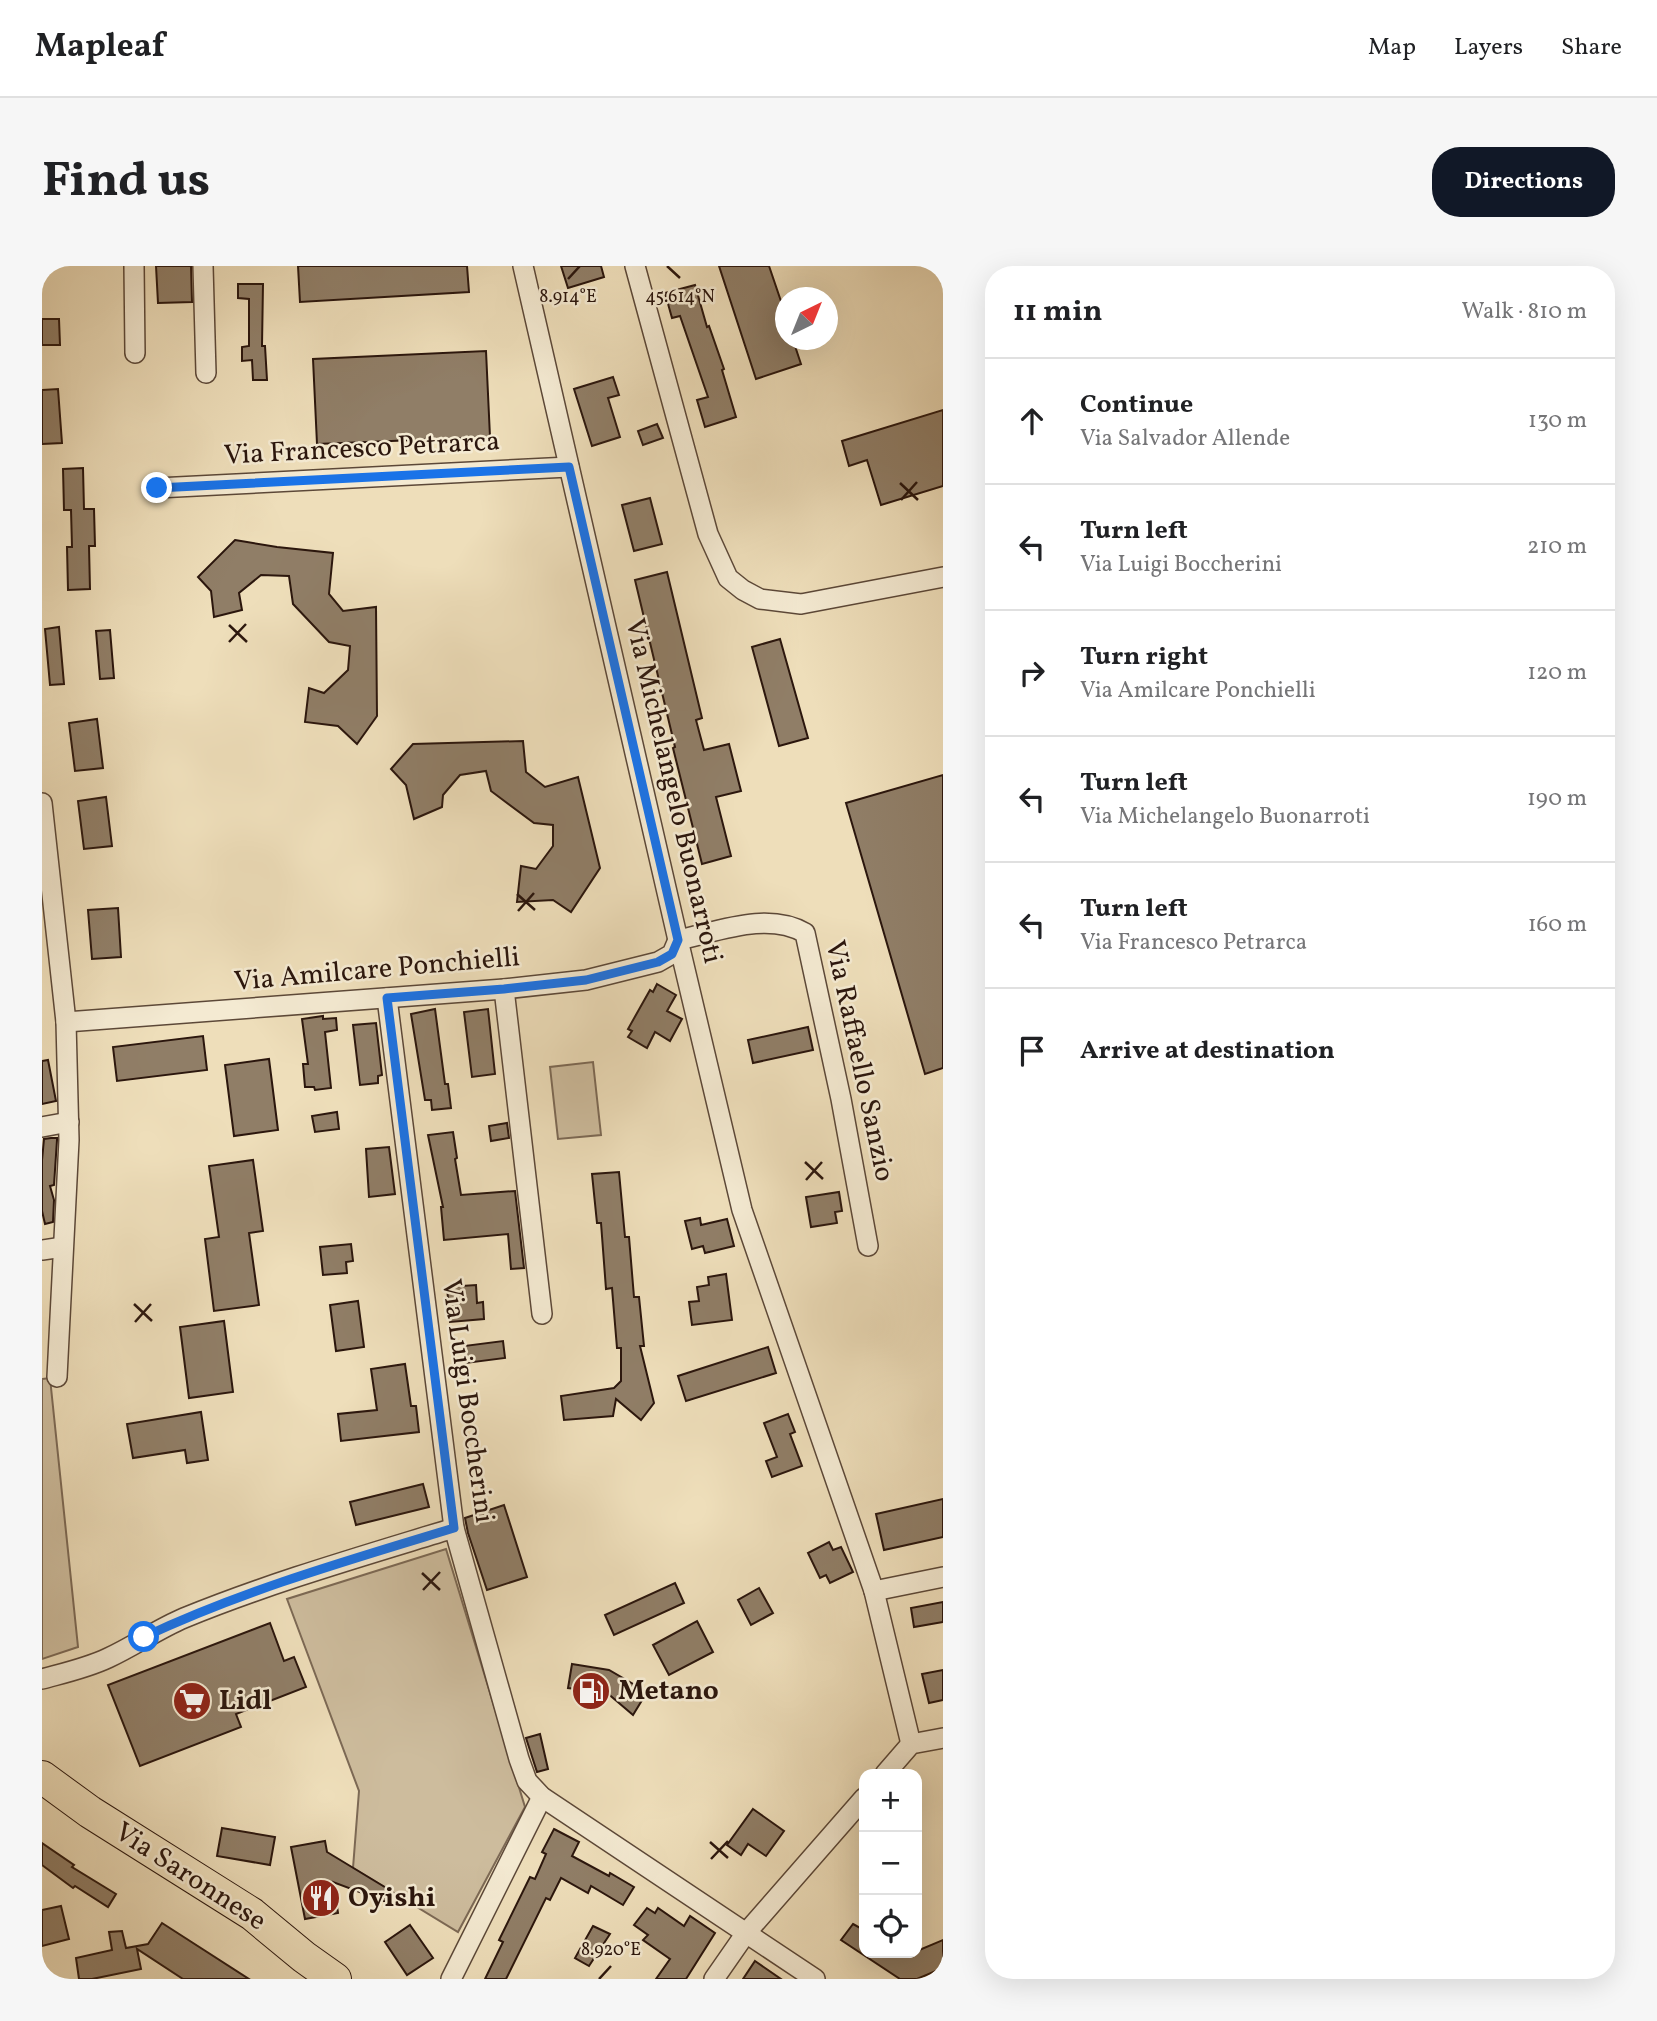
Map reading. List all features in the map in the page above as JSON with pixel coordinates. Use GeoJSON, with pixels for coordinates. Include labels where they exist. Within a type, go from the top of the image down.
{"type":"FeatureCollection","features":[{"type":"Feature","properties":{"kind":"main road","name":"Via Saronnese"},"geometry":{"type":"LineString","coordinates":[[42,1777],[90,1812],[252,1914],[335,1979]]}},
{"type":"Feature","properties":{"kind":"main road","name":"Via Saronnese"},"geometry":{"type":"LineString","coordinates":[[42,1799],[139,1860],[209,1910],[275,1948],[313,1979]]}},
{"type":"Feature","properties":{"kind":"street"},"geometry":{"type":"LineString","coordinates":[[134,266],[135,353]]}},
{"type":"Feature","properties":{"kind":"street"},"geometry":{"type":"LineString","coordinates":[[203,266],[206,373]]}},
{"type":"Feature","properties":{"kind":"street","name":"Via Michelangelo Buonarroti"},"geometry":{"type":"LineString","coordinates":[[523,266],[742,1210],[874,1591],[911,1744]]}},
{"type":"Feature","properties":{"kind":"street"},"geometry":{"type":"LineString","coordinates":[[635,266],[708,534],[727,578],[760,599],[801,604],[943,576]]}},
{"type":"Feature","properties":{"kind":"street","name":"Via Francesco Petrarca"},"geometry":{"type":"LineString","coordinates":[[157,488],[569,467]]}},
{"type":"Feature","properties":{"kind":"street"},"geometry":{"type":"LineString","coordinates":[[42,803],[45,855],[66,1022],[69,1122],[57,1377]]}},
{"type":"Feature","properties":{"kind":"street","name":"Via Raffaello Sanzio"},"geometry":{"type":"LineString","coordinates":[[678,940],[759,922],[794,927],[805,933],[841,1099],[868,1246]]}},
{"type":"Feature","properties":{"kind":"street","name":"Via Amilcare Ponchielli"},"geometry":{"type":"LineString","coordinates":[[66,1022],[504,989],[586,980],[658,962],[672,954],[678,940]]}},
{"type":"Feature","properties":{"kind":"street"},"geometry":{"type":"LineString","coordinates":[[504,989],[542,1314]]}},
{"type":"Feature","properties":{"kind":"street","name":"Via Luigi Boccherini"},"geometry":{"type":"LineString","coordinates":[[387,998],[454,1528],[519,1759],[527,1781],[542,1797]]}},
{"type":"Feature","properties":{"kind":"street"},"geometry":{"type":"LineString","coordinates":[[42,1126],[69,1122]]}},
{"type":"Feature","properties":{"kind":"street"},"geometry":{"type":"LineString","coordinates":[[42,1250],[63,1247]]}},
{"type":"Feature","properties":{"kind":"street"},"geometry":{"type":"LineString","coordinates":[[42,1679],[110,1657],[183,1619],[282,1580],[454,1528]]}},
{"type":"Feature","properties":{"kind":"street"},"geometry":{"type":"LineString","coordinates":[[874,1591],[943,1577]]}},
{"type":"Feature","properties":{"kind":"street"},"geometry":{"type":"LineString","coordinates":[[889,1769],[911,1744],[943,1738]]}},
{"type":"Feature","properties":{"kind":"street"},"geometry":{"type":"LineString","coordinates":[[451,1979],[542,1797],[816,1979]]}},
{"type":"Feature","properties":{"kind":"street"},"geometry":{"type":"LineString","coordinates":[[714,1979],[746,1933],[859,1804]]}},
{"type":"Feature","properties":{"kind":"shaded area"},"geometry":{"type":"Polygon","coordinates":[[[593,1062],[601,1135],[558,1139],[550,1067],[593,1062]]]}},
{"type":"Feature","properties":{"kind":"shaded area"},"geometry":{"type":"Polygon","coordinates":[[[50,1378],[78,1647],[42,1659],[42,1379],[50,1378]]]}},
{"type":"Feature","properties":{"kind":"shaded area"},"geometry":{"type":"Polygon","coordinates":[[[446,1549],[525,1807],[458,1932],[353,1868],[359,1791],[287,1599],[446,1549]]]}},
{"type":"Feature","properties":{"kind":"building"},"geometry":{"type":"Polygon","coordinates":[[[156,266],[191,266],[192,302],[158,303],[156,266]]]}},
{"type":"Feature","properties":{"kind":"building"},"geometry":{"type":"Polygon","coordinates":[[[298,266],[467,266],[469,292],[300,302],[298,266]]]}},
{"type":"Feature","properties":{"kind":"building"},"geometry":{"type":"Polygon","coordinates":[[[561,266],[601,266],[604,277],[568,288],[561,266]]]}},
{"type":"Feature","properties":{"kind":"building"},"geometry":{"type":"Polygon","coordinates":[[[719,266],[769,266],[776,287],[775,350],[796,350],[801,364],[756,379],[719,266]]]}},
{"type":"Feature","properties":{"kind":"building"},"geometry":{"type":"Polygon","coordinates":[[[238,284],[263,284],[262,346],[265,346],[267,380],[253,380],[252,360],[242,361],[242,347],[249,346],[249,299],[238,298],[238,284]]]}},
{"type":"Feature","properties":{"kind":"building"},"geometry":{"type":"Polygon","coordinates":[[[695,285],[707,327],[709,326],[724,369],[722,370],[736,417],[705,427],[697,400],[708,397],[680,316],[672,318],[665,293],[695,285]]]}},
{"type":"Feature","properties":{"kind":"building"},"geometry":{"type":"Polygon","coordinates":[[[42,319],[59,319],[60,345],[42,345],[42,319]]]}},
{"type":"Feature","properties":{"kind":"building"},"geometry":{"type":"Polygon","coordinates":[[[486,351],[490,437],[317,444],[313,359],[486,351]]]}},
{"type":"Feature","properties":{"kind":"building"},"geometry":{"type":"Polygon","coordinates":[[[613,377],[619,395],[608,398],[620,437],[592,446],[574,389],[613,377]]]}},
{"type":"Feature","properties":{"kind":"building"},"geometry":{"type":"Polygon","coordinates":[[[58,389],[62,443],[42,444],[42,390],[58,389]]]}},
{"type":"Feature","properties":{"kind":"building"},"geometry":{"type":"Polygon","coordinates":[[[943,410],[943,486],[881,505],[867,460],[849,466],[842,441],[943,410]]]}},
{"type":"Feature","properties":{"kind":"building"},"geometry":{"type":"Polygon","coordinates":[[[657,424],[663,438],[643,445],[638,431],[657,424]]]}},
{"type":"Feature","properties":{"kind":"building"},"geometry":{"type":"Polygon","coordinates":[[[83,468],[84,509],[94,509],[95,546],[89,546],[90,589],[68,590],[67,547],[72,547],[71,510],[64,510],[63,469],[83,468]]]}},
{"type":"Feature","properties":{"kind":"building"},"geometry":{"type":"Polygon","coordinates":[[[650,498],[662,544],[634,551],[622,505],[650,498]]]}},
{"type":"Feature","properties":{"kind":"building"},"geometry":{"type":"Polygon","coordinates":[[[235,540],[333,553],[329,594],[343,611],[376,607],[377,716],[357,744],[338,726],[305,722],[309,688],[324,693],[348,670],[350,646],[329,642],[293,604],[289,576],[261,575],[239,593],[242,610],[214,617],[211,591],[198,577],[235,540]]]}},
{"type":"Feature","properties":{"kind":"building"},"geometry":{"type":"Polygon","coordinates":[[[667,572],[702,718],[696,720],[704,750],[729,744],[741,791],[716,797],[731,856],[702,864],[635,580],[667,572]]]}},
{"type":"Feature","properties":{"kind":"building"},"geometry":{"type":"Polygon","coordinates":[[[59,627],[64,684],[50,685],[45,629],[59,627]]]}},
{"type":"Feature","properties":{"kind":"building"},"geometry":{"type":"Polygon","coordinates":[[[110,630],[114,678],[100,679],[96,631],[110,630]]]}},
{"type":"Feature","properties":{"kind":"building"},"geometry":{"type":"Polygon","coordinates":[[[780,639],[808,738],[779,746],[752,647],[780,639]]]}},
{"type":"Feature","properties":{"kind":"building"},"geometry":{"type":"Polygon","coordinates":[[[97,719],[103,768],[75,771],[69,723],[97,719]]]}},
{"type":"Feature","properties":{"kind":"building"},"geometry":{"type":"Polygon","coordinates":[[[523,741],[526,772],[545,787],[578,777],[600,868],[571,912],[553,900],[517,902],[521,866],[536,869],[553,846],[553,825],[534,823],[491,791],[486,771],[460,775],[443,795],[442,807],[414,819],[406,785],[391,769],[413,744],[523,741]]]}},
{"type":"Feature","properties":{"kind":"building"},"geometry":{"type":"Polygon","coordinates":[[[943,775],[943,1068],[925,1074],[846,803],[943,775]]]}},
{"type":"Feature","properties":{"kind":"building"},"geometry":{"type":"Polygon","coordinates":[[[106,797],[112,846],[84,849],[78,801],[106,797]]]}},
{"type":"Feature","properties":{"kind":"building"},"geometry":{"type":"Polygon","coordinates":[[[118,908],[121,957],[92,959],[88,910],[118,908]]]}},
{"type":"Feature","properties":{"kind":"building"},"geometry":{"type":"Polygon","coordinates":[[[657,984],[676,995],[667,1011],[682,1019],[670,1041],[655,1032],[647,1048],[628,1037],[632,1031],[628,1029],[650,990],[653,992],[657,984]]]}},
{"type":"Feature","properties":{"kind":"building"},"geometry":{"type":"Polygon","coordinates":[[[435,1009],[451,1108],[432,1110],[431,1100],[425,1100],[411,1014],[435,1009]]]}},
{"type":"Feature","properties":{"kind":"building"},"geometry":{"type":"Polygon","coordinates":[[[488,1009],[495,1074],[472,1077],[464,1012],[488,1009]]]}},
{"type":"Feature","properties":{"kind":"building"},"geometry":{"type":"Polygon","coordinates":[[[323,1016],[323,1019],[336,1018],[337,1030],[325,1032],[331,1088],[315,1090],[314,1087],[305,1087],[303,1064],[308,1064],[302,1019],[323,1016]]]}},
{"type":"Feature","properties":{"kind":"building"},"geometry":{"type":"Polygon","coordinates":[[[376,1023],[382,1075],[378,1076],[378,1083],[360,1085],[353,1025],[376,1023]]]}},
{"type":"Feature","properties":{"kind":"building"},"geometry":{"type":"Polygon","coordinates":[[[808,1027],[813,1050],[753,1063],[748,1040],[808,1027]]]}},
{"type":"Feature","properties":{"kind":"building"},"geometry":{"type":"Polygon","coordinates":[[[203,1036],[207,1070],[117,1081],[113,1047],[203,1036]]]}},
{"type":"Feature","properties":{"kind":"building"},"geometry":{"type":"Polygon","coordinates":[[[269,1059],[278,1130],[234,1136],[225,1065],[269,1059]]]}},
{"type":"Feature","properties":{"kind":"building"},"geometry":{"type":"Polygon","coordinates":[[[48,1060],[56,1101],[42,1104],[42,1061],[48,1060]]]}},
{"type":"Feature","properties":{"kind":"building"},"geometry":{"type":"Polygon","coordinates":[[[337,1112],[339,1129],[315,1132],[312,1116],[337,1112]]]}},
{"type":"Feature","properties":{"kind":"building"},"geometry":{"type":"Polygon","coordinates":[[[507,1123],[509,1138],[491,1141],[489,1126],[507,1123]]]}},
{"type":"Feature","properties":{"kind":"building"},"geometry":{"type":"Polygon","coordinates":[[[453,1132],[461,1195],[515,1191],[524,1268],[511,1269],[508,1234],[444,1240],[443,1207],[428,1135],[453,1132]]]}},
{"type":"Feature","properties":{"kind":"building"},"geometry":{"type":"Polygon","coordinates":[[[57,1138],[54,1185],[50,1186],[54,1200],[53,1222],[45,1224],[42,1211],[44,1139],[57,1138]]]}},
{"type":"Feature","properties":{"kind":"building"},"geometry":{"type":"Polygon","coordinates":[[[389,1147],[395,1194],[369,1197],[366,1149],[389,1147]]]}},
{"type":"Feature","properties":{"kind":"building"},"geometry":{"type":"Polygon","coordinates":[[[253,1160],[263,1231],[249,1233],[259,1305],[214,1311],[205,1239],[219,1237],[209,1166],[253,1160]]]}},
{"type":"Feature","properties":{"kind":"building"},"geometry":{"type":"Polygon","coordinates":[[[619,1172],[625,1237],[629,1237],[634,1297],[639,1297],[644,1346],[640,1346],[654,1403],[641,1420],[616,1399],[613,1416],[564,1420],[561,1396],[614,1388],[621,1381],[621,1348],[617,1348],[612,1288],[606,1289],[601,1223],[597,1223],[592,1174],[619,1172]]]}},
{"type":"Feature","properties":{"kind":"building"},"geometry":{"type":"Polygon","coordinates":[[[839,1192],[842,1211],[835,1212],[837,1223],[811,1227],[806,1197],[839,1192]]]}},
{"type":"Feature","properties":{"kind":"building"},"geometry":{"type":"Polygon","coordinates":[[[700,1218],[701,1225],[727,1219],[734,1246],[705,1253],[703,1246],[692,1249],[685,1221],[700,1218]]]}},
{"type":"Feature","properties":{"kind":"building"},"geometry":{"type":"Polygon","coordinates":[[[351,1244],[353,1261],[346,1262],[347,1273],[323,1275],[320,1247],[351,1244]]]}},
{"type":"Feature","properties":{"kind":"building"},"geometry":{"type":"Polygon","coordinates":[[[726,1274],[732,1320],[692,1325],[689,1302],[699,1301],[697,1287],[709,1285],[708,1277],[726,1274]]]}},
{"type":"Feature","properties":{"kind":"building"},"geometry":{"type":"Polygon","coordinates":[[[476,1285],[477,1303],[483,1302],[484,1319],[450,1322],[447,1287],[476,1285]]]}},
{"type":"Feature","properties":{"kind":"building"},"geometry":{"type":"Polygon","coordinates":[[[358,1301],[364,1347],[336,1351],[330,1305],[358,1301]]]}},
{"type":"Feature","properties":{"kind":"building"},"geometry":{"type":"Polygon","coordinates":[[[224,1321],[233,1392],[189,1398],[180,1327],[224,1321]]]}},
{"type":"Feature","properties":{"kind":"building"},"geometry":{"type":"Polygon","coordinates":[[[503,1341],[505,1358],[466,1363],[464,1346],[503,1341]]]}},
{"type":"Feature","properties":{"kind":"building"},"geometry":{"type":"Polygon","coordinates":[[[768,1347],[776,1373],[686,1401],[678,1376],[768,1347]]]}},
{"type":"Feature","properties":{"kind":"building"},"geometry":{"type":"Polygon","coordinates":[[[405,1364],[411,1406],[416,1406],[419,1432],[341,1441],[338,1414],[377,1410],[371,1369],[405,1364]]]}},
{"type":"Feature","properties":{"kind":"building"},"geometry":{"type":"Polygon","coordinates":[[[201,1412],[208,1460],[187,1463],[185,1450],[133,1458],[127,1424],[201,1412]]]}},
{"type":"Feature","properties":{"kind":"building"},"geometry":{"type":"Polygon","coordinates":[[[788,1414],[795,1432],[790,1434],[802,1466],[772,1477],[766,1461],[777,1457],[764,1423],[788,1414]]]}},
{"type":"Feature","properties":{"kind":"building"},"geometry":{"type":"Polygon","coordinates":[[[423,1484],[429,1507],[356,1525],[350,1502],[423,1484]]]}},
{"type":"Feature","properties":{"kind":"building"},"geometry":{"type":"Polygon","coordinates":[[[943,1499],[943,1537],[884,1550],[876,1514],[943,1499]]]}},
{"type":"Feature","properties":{"kind":"building"},"geometry":{"type":"Polygon","coordinates":[[[504,1505],[527,1577],[487,1590],[465,1518],[504,1505]]]}},
{"type":"Feature","properties":{"kind":"building"},"geometry":{"type":"Polygon","coordinates":[[[829,1542],[833,1550],[841,1547],[853,1572],[830,1583],[826,1575],[820,1578],[808,1553],[829,1542]]]}},
{"type":"Feature","properties":{"kind":"building"},"geometry":{"type":"Polygon","coordinates":[[[675,1583],[684,1603],[614,1635],[605,1615],[675,1583]]]}},
{"type":"Feature","properties":{"kind":"building"},"geometry":{"type":"Polygon","coordinates":[[[759,1588],[773,1613],[751,1625],[738,1600],[759,1588]]]}},
{"type":"Feature","properties":{"kind":"building"},"geometry":{"type":"Polygon","coordinates":[[[943,1602],[943,1622],[914,1627],[911,1608],[943,1602]]]}},
{"type":"Feature","properties":{"kind":"building"},"geometry":{"type":"Polygon","coordinates":[[[697,1621],[713,1652],[669,1675],[653,1645],[697,1621]]]}},
{"type":"Feature","properties":{"kind":"building","name":"Lidl"},"geometry":{"type":"Polygon","coordinates":[[[270,1623],[284,1661],[294,1657],[306,1687],[236,1714],[241,1727],[140,1766],[108,1685],[270,1623]]]}},
{"type":"Feature","properties":{"kind":"building"},"geometry":{"type":"Polygon","coordinates":[[[572,1664],[609,1670],[647,1692],[633,1715],[606,1692],[568,1688],[572,1664]]]}},
{"type":"Feature","properties":{"kind":"building"},"geometry":{"type":"Polygon","coordinates":[[[943,1670],[943,1700],[929,1703],[922,1674],[943,1670]]]}},
{"type":"Feature","properties":{"kind":"building"},"geometry":{"type":"Polygon","coordinates":[[[540,1734],[548,1769],[537,1772],[526,1738],[540,1734]]]}},
{"type":"Feature","properties":{"kind":"building"},"geometry":{"type":"Polygon","coordinates":[[[753,1809],[784,1831],[766,1856],[748,1844],[741,1855],[727,1845],[753,1809]]]}},
{"type":"Feature","properties":{"kind":"building"},"geometry":{"type":"Polygon","coordinates":[[[222,1828],[275,1837],[270,1865],[217,1856],[222,1828]]]}},
{"type":"Feature","properties":{"kind":"building"},"geometry":{"type":"Polygon","coordinates":[[[554,1829],[579,1842],[572,1856],[634,1887],[623,1905],[591,1886],[588,1893],[561,1878],[550,1900],[546,1898],[506,1979],[485,1979],[503,1942],[499,1940],[530,1877],[535,1879],[546,1854],[542,1852],[554,1829]]]}},
{"type":"Feature","properties":{"kind":"building"},"geometry":{"type":"Polygon","coordinates":[[[325,1841],[327,1852],[388,1889],[386,1902],[333,1882],[338,1913],[305,1919],[291,1847],[325,1841]]]}},
{"type":"Feature","properties":{"kind":"building"},"geometry":{"type":"Polygon","coordinates":[[[42,1843],[74,1865],[72,1867],[116,1894],[108,1907],[75,1886],[73,1888],[42,1865],[42,1843]]]}},
{"type":"Feature","properties":{"kind":"building"},"geometry":{"type":"Polygon","coordinates":[[[61,1906],[69,1939],[42,1946],[42,1910],[61,1906]]]}},
{"type":"Feature","properties":{"kind":"building"},"geometry":{"type":"Polygon","coordinates":[[[647,1908],[655,1913],[658,1908],[684,1926],[690,1916],[715,1933],[686,1979],[656,1979],[670,1959],[643,1940],[648,1935],[634,1925],[647,1908]]]}},
{"type":"Feature","properties":{"kind":"building"},"geometry":{"type":"Polygon","coordinates":[[[162,1923],[249,1979],[183,1979],[137,1949],[141,1969],[79,1979],[76,1958],[112,1950],[109,1932],[122,1931],[126,1948],[148,1944],[162,1923]]]}},
{"type":"Feature","properties":{"kind":"building"},"geometry":{"type":"Polygon","coordinates":[[[853,1924],[859,1927],[859,1952],[841,1940],[853,1924]]]}},
{"type":"Feature","properties":{"kind":"building"},"geometry":{"type":"Polygon","coordinates":[[[410,1925],[433,1958],[407,1975],[385,1942],[410,1925]]]}},
{"type":"Feature","properties":{"kind":"building"},"geometry":{"type":"Polygon","coordinates":[[[593,1926],[610,1934],[589,1966],[575,1958],[593,1926]]]}},
{"type":"Feature","properties":{"kind":"building"},"geometry":{"type":"Polygon","coordinates":[[[943,1940],[943,1968],[917,1979],[900,1979],[868,1958],[922,1958],[922,1949],[943,1940]]]}},
{"type":"Feature","properties":{"kind":"building"},"geometry":{"type":"Polygon","coordinates":[[[755,1961],[781,1979],[743,1979],[755,1961]]]}},
{"type":"Feature","properties":{"kind":"place","name":"Metano"},"geometry":{"type":"Point","coordinates":[591,1691]}},
{"type":"Feature","properties":{"kind":"place","name":"Lidl"},"geometry":{"type":"Point","coordinates":[192,1701]}},
{"type":"Feature","properties":{"kind":"place","name":"Oyishi"},"geometry":{"type":"Point","coordinates":[321,1898]}},
{"type":"Feature","properties":{"kind":"route"},"geometry":{"type":"LineString","coordinates":[[144,1637],[282,1580],[454,1528],[387,998],[586,980],[658,962],[672,954],[678,940],[569,467],[157,488]]}}]}
